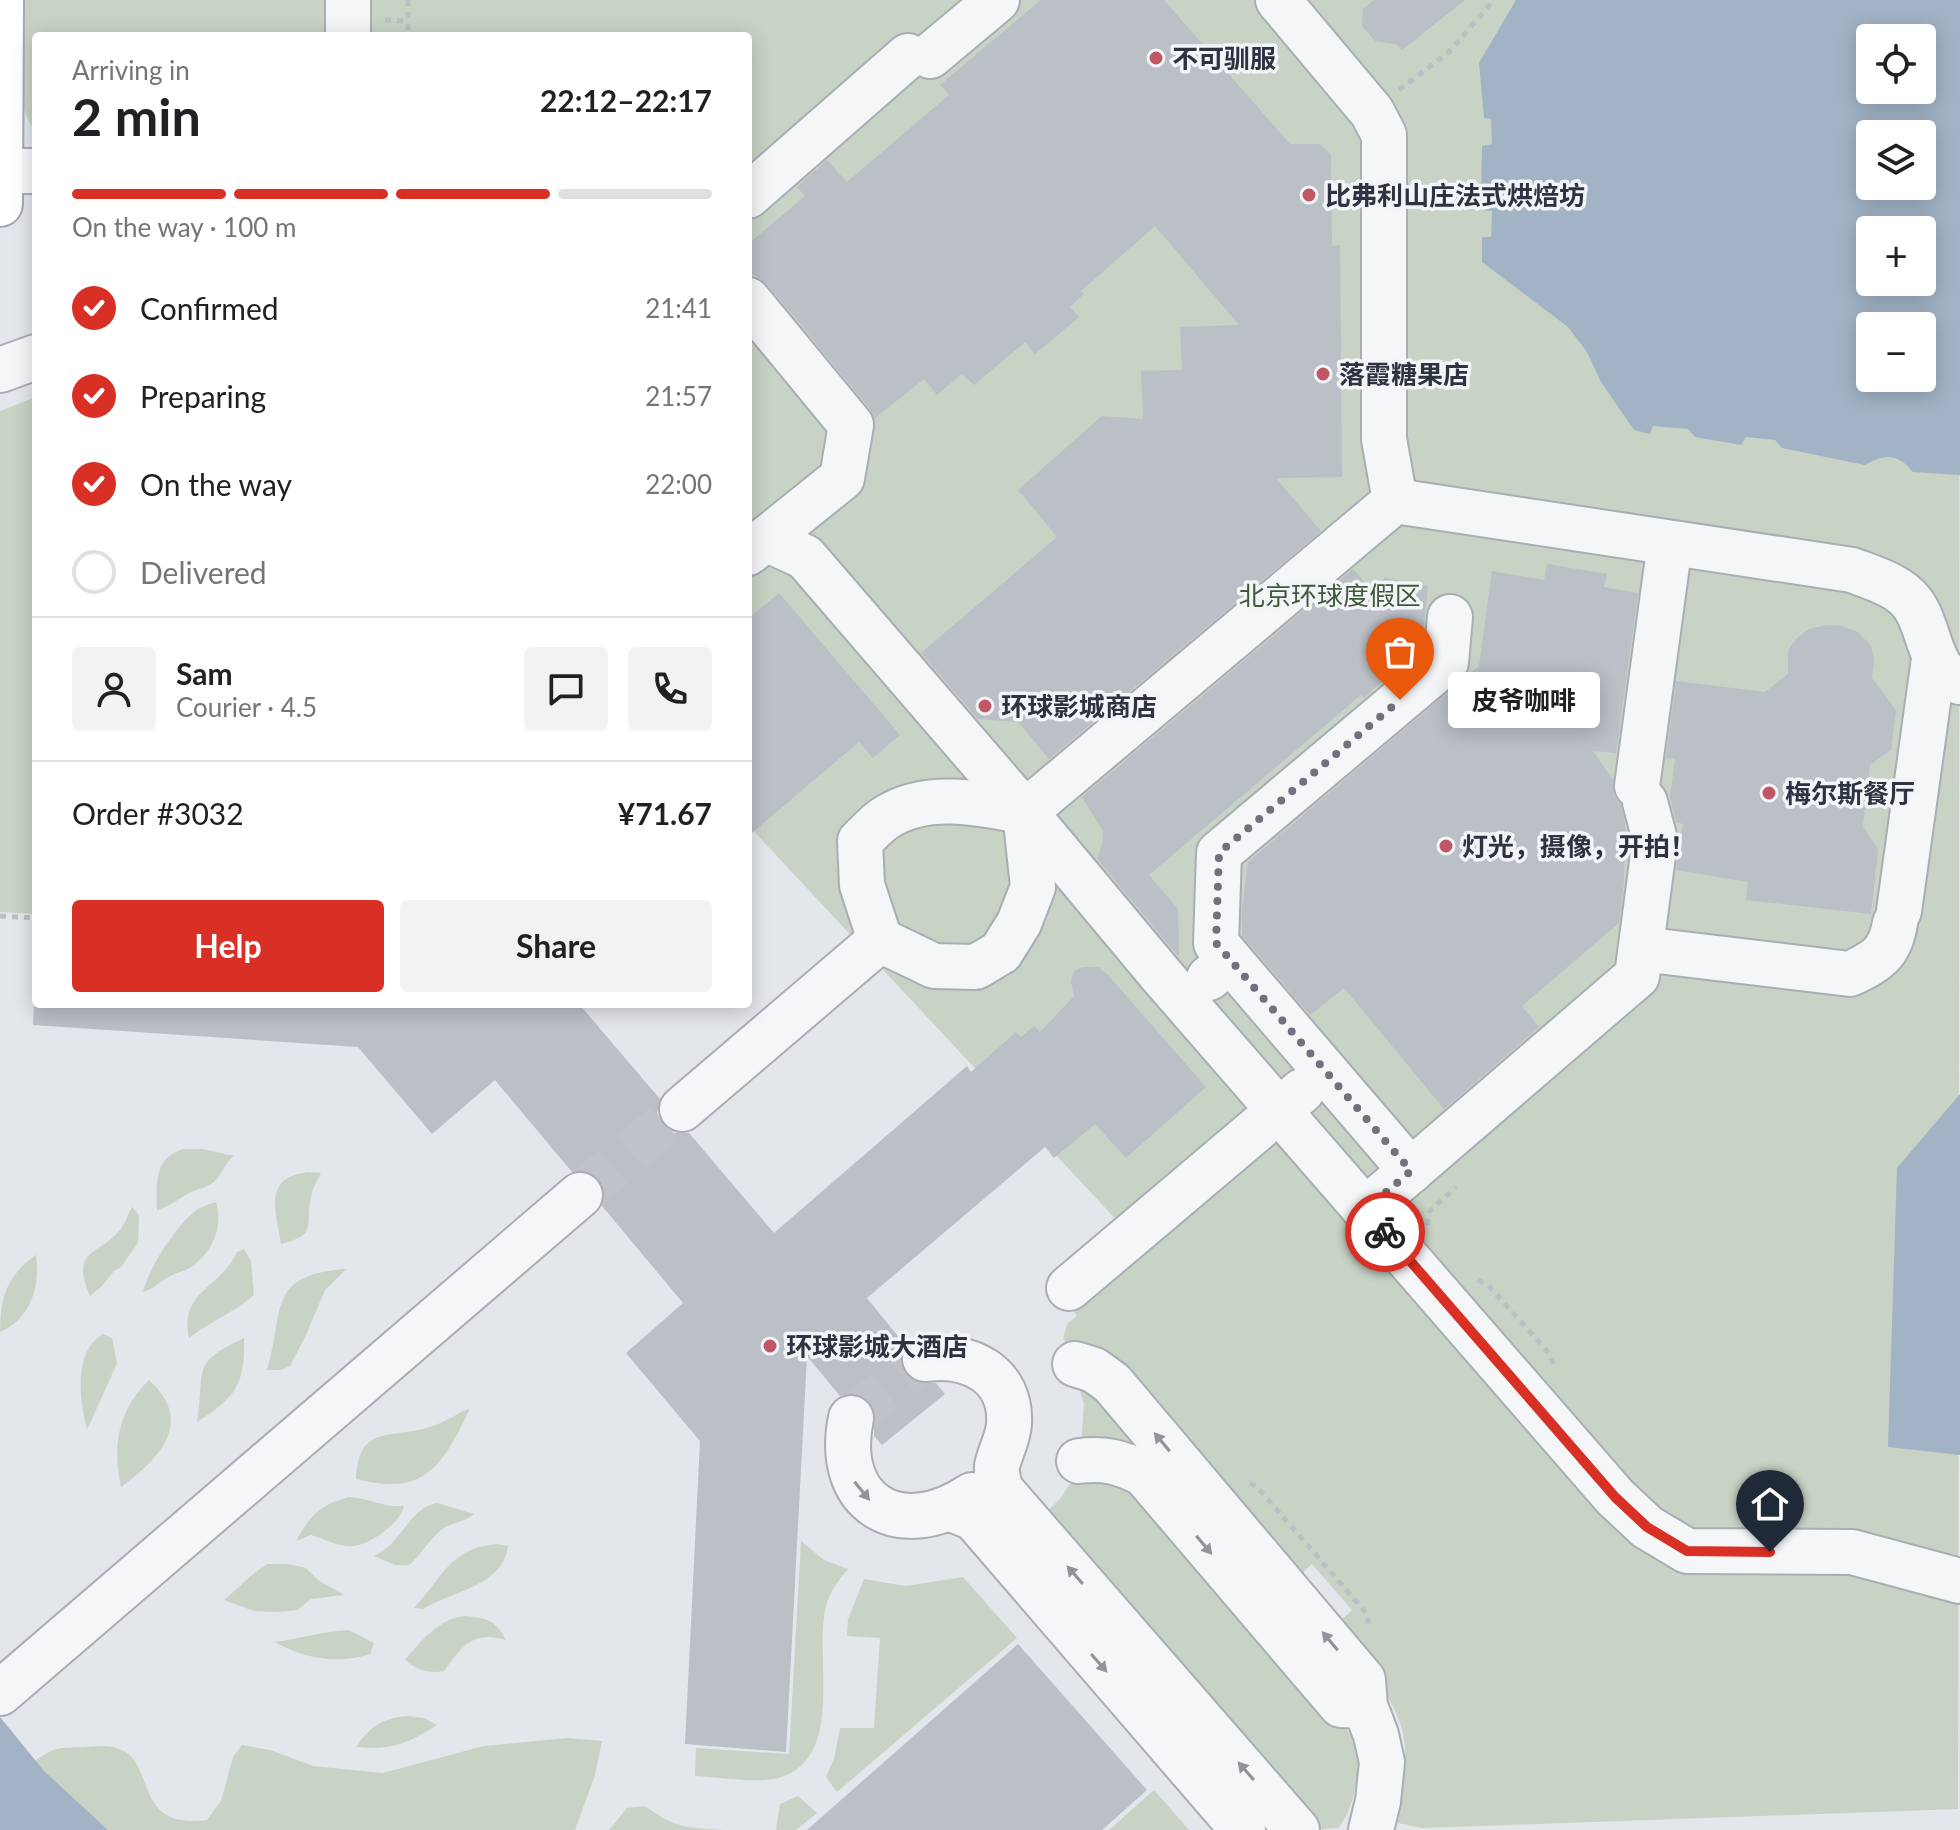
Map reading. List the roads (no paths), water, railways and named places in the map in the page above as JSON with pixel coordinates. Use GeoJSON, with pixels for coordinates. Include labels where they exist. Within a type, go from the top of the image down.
{"type":"FeatureCollection","features":[{"type":"Feature","properties":{"kind":"main road"},"geometry":{"type":"LineString","coordinates":[[0,204],[1,0]]}},
{"type":"Feature","properties":{"kind":"street"},"geometry":{"type":"LineString","coordinates":[[348,0],[348,32]]}},
{"type":"Feature","properties":{"kind":"street"},"geometry":{"type":"LineString","coordinates":[[752,193],[919,56],[997,0]]}},
{"type":"Feature","properties":{"kind":"street"},"geometry":{"type":"LineString","coordinates":[[1278,0],[1372,112],[1384,135],[1384,439],[1395,501]]}},
{"type":"Feature","properties":{"kind":"street"},"geometry":{"type":"LineString","coordinates":[[0,171],[32,171]]}},
{"type":"Feature","properties":{"kind":"street"},"geometry":{"type":"LineString","coordinates":[[752,305],[851,425],[842,478],[757,546]]}},
{"type":"Feature","properties":{"kind":"street"},"geometry":{"type":"LineString","coordinates":[[0,370],[32,358]]}},
{"type":"Feature","properties":{"kind":"street"},"geometry":{"type":"LineString","coordinates":[[1025,812],[1395,501],[1852,570],[1887,583],[1912,602],[1947,670],[1892,942],[1876,961],[1850,974],[1641,949]]}},
{"type":"Feature","properties":{"kind":"street"},"geometry":{"type":"LineString","coordinates":[[1365,1210],[1637,976],[1655,840],[1641,794],[1670,543]]}},
{"type":"Feature","properties":{"kind":"street"},"geometry":{"type":"LineString","coordinates":[[757,546],[805,557],[1172,988],[1615,1497],[1647,1527],[1687,1551],[1852,1552],[1960,1581]]}},
{"type":"Feature","properties":{"kind":"street"},"geometry":{"type":"LineString","coordinates":[[1411,1171],[1216,943],[1219,853],[1446,662],[1450,617]]}},
{"type":"Feature","properties":{"kind":"street"},"geometry":{"type":"LineString","coordinates":[[968,801],[1025,812],[1033,887],[1019,923],[1001,952],[976,967],[934,966],[880,940],[862,885],[860,841],[884,818],[915,806],[968,801]]}},
{"type":"Feature","properties":{"kind":"street"},"geometry":{"type":"LineString","coordinates":[[682,1109],[880,940]]}},
{"type":"Feature","properties":{"kind":"street"},"geometry":{"type":"LineString","coordinates":[[1172,988],[1230,960]]}},
{"type":"Feature","properties":{"kind":"street"},"geometry":{"type":"LineString","coordinates":[[1069,1288],[1325,1071]]}},
{"type":"Feature","properties":{"kind":"street"},"geometry":{"type":"LineString","coordinates":[[2,1691],[580,1195]]}},
{"type":"Feature","properties":{"kind":"street"},"geometry":{"type":"LineString","coordinates":[[851,1418],[847,1458],[852,1478],[863,1496],[879,1507],[900,1516],[926,1517],[949,1508],[980,1489],[996,1469],[1009,1423],[1006,1401],[996,1380],[980,1366],[960,1359],[925,1359]]}},
{"type":"Feature","properties":{"kind":"street"},"geometry":{"type":"LineString","coordinates":[[1075,1364],[1094,1370],[1112,1383],[1363,1680],[1365,1706],[1382,1762],[1371,1830]]}},
{"type":"Feature","properties":{"kind":"street"},"geometry":{"type":"LineString","coordinates":[[1079,1461],[1102,1458],[1144,1474],[1341,1705],[1365,1706]]}},
{"type":"Feature","properties":{"kind":"street"},"geometry":{"type":"LineString","coordinates":[[996,1469],[1001,1490],[1297,1830]]}},
{"type":"Feature","properties":{"kind":"street"},"geometry":{"type":"LineString","coordinates":[[949,1508],[974,1518],[1243,1830]]}},
{"type":"Feature","properties":{"kind":"water"},"geometry":{"type":"Polygon","coordinates":[[[1516,0],[1960,0],[1960,475],[1913,472],[1891,457],[1879,458],[1865,465],[1782,448],[1775,440],[1746,437],[1741,445],[1695,437],[1688,429],[1653,426],[1650,434],[1634,430],[1601,382],[1587,352],[1568,327],[1482,262],[1482,237],[1491,237],[1492,211],[1481,210],[1482,146],[1492,144],[1491,119],[1484,118],[1479,63],[1516,0]]]}},
{"type":"Feature","properties":{"kind":"water"},"geometry":{"type":"Polygon","coordinates":[[[1960,1094],[1960,1455],[1888,1447],[1897,1168],[1960,1094]]]}},
{"type":"Feature","properties":{"kind":"water"},"geometry":{"type":"Polygon","coordinates":[[[0,1717],[44,1771],[108,1830],[0,1830],[0,1717]]]}},
{"type":"Feature","properties":{"kind":"tunnel"},"geometry":{"type":"LineString","coordinates":[[580,1195],[682,1109]]}},
{"type":"Feature","properties":{"kind":"tunnel"},"geometry":{"type":"LineString","coordinates":[[851,1418],[925,1359]]}},
{"type":"Feature","properties":{"kind":"place","name":"不可驯服"},"geometry":{"type":"Point","coordinates":[1156,58]}},
{"type":"Feature","properties":{"kind":"place","name":"比弗利山庄法式烘焙坊"},"geometry":{"type":"Point","coordinates":[1309,195]}},
{"type":"Feature","properties":{"kind":"place","name":"落霞糖果店"},"geometry":{"type":"Point","coordinates":[1323,374]}},
{"type":"Feature","properties":{"kind":"place","name":"皮爷咖啡"},"geometry":{"type":"Point","coordinates":[1400,700]}},
{"type":"Feature","properties":{"kind":"place","name":"环球影城商店"},"geometry":{"type":"Point","coordinates":[985,706]}},
{"type":"Feature","properties":{"kind":"place","name":"梅尔斯餐厅"},"geometry":{"type":"Point","coordinates":[1769,793]}},
{"type":"Feature","properties":{"kind":"place","name":"灯光，摄像，开拍！"},"geometry":{"type":"Point","coordinates":[1446,846]}},
{"type":"Feature","properties":{"kind":"place","name":"环球影城大酒店"},"geometry":{"type":"Point","coordinates":[770,1346]}},
{"type":"Feature","properties":{"kind":"park label","name":"北京环球度假区"},"geometry":{"type":"Point","coordinates":[1330,595]}}]}
